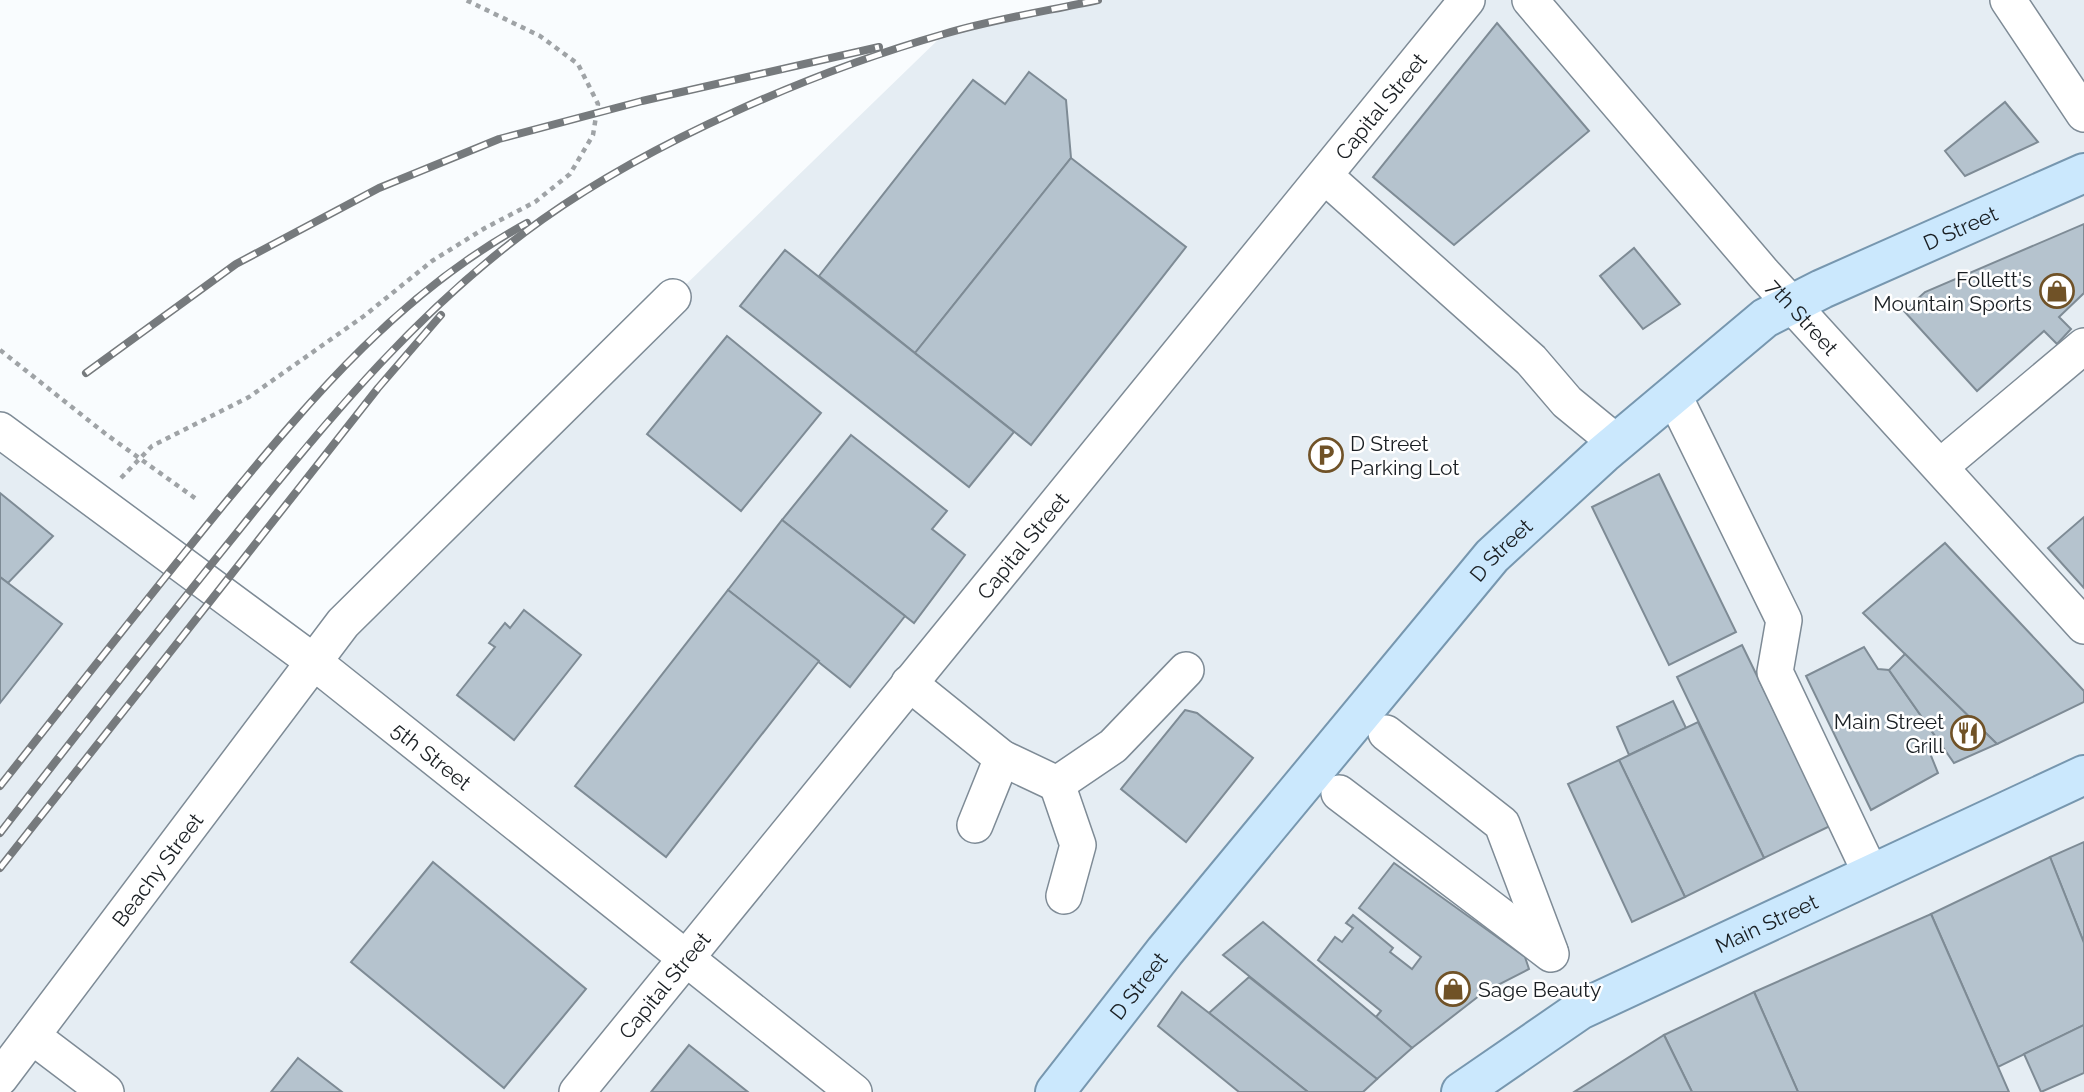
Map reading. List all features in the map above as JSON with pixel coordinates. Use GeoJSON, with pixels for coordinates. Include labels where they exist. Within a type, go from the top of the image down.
{"type":"FeatureCollection","features":[{"type":"Feature","properties":{"kind":"main road","name":"D Street"},"geometry":{"type":"LineString","coordinates":[[1055,1092],[1165,951],[1492,555],[1759,323],[1792,304],[2084,173]]}},
{"type":"Feature","properties":{"kind":"main road","name":"Main Street"},"geometry":{"type":"LineString","coordinates":[[1461,1092],[1580,1010],[2084,775]]}},
{"type":"Feature","properties":{"kind":"street","name":"Capital Street"},"geometry":{"type":"LineString","coordinates":[[577,1092],[1468,0]]}},
{"type":"Feature","properties":{"kind":"street","name":"7th Street"},"geometry":{"type":"LineString","coordinates":[[1530,0],[1792,304],[2084,626]]}},
{"type":"Feature","properties":{"kind":"street"},"geometry":{"type":"LineString","coordinates":[[2008,0],[2084,114]]}},
{"type":"Feature","properties":{"kind":"street"},"geometry":{"type":"LineString","coordinates":[[1325,176],[1531,360],[1567,402],[1618,443]]}},
{"type":"Feature","properties":{"kind":"street","name":"Beachy Street"},"geometry":{"type":"LineString","coordinates":[[0,1078],[343,623],[673,297]]}},
{"type":"Feature","properties":{"kind":"street"},"geometry":{"type":"LineString","coordinates":[[1941,466],[2084,346]]}},
{"type":"Feature","properties":{"kind":"street"},"geometry":{"type":"LineString","coordinates":[[1674,396],[1784,620],[1775,672],[1871,874]]}},
{"type":"Feature","properties":{"kind":"street","name":"5th Street"},"geometry":{"type":"LineString","coordinates":[[0,430],[314,662],[854,1092]]}},
{"type":"Feature","properties":{"kind":"street"},"geometry":{"type":"LineString","coordinates":[[1057,784],[1113,746],[1186,670]]}},
{"type":"Feature","properties":{"kind":"street"},"geometry":{"type":"LineString","coordinates":[[909,683],[1002,758],[1057,784],[1078,845],[1064,896]]}},
{"type":"Feature","properties":{"kind":"street"},"geometry":{"type":"LineString","coordinates":[[1339,793],[1553,957],[1502,824],[1386,733]]}},
{"type":"Feature","properties":{"kind":"street"},"geometry":{"type":"LineString","coordinates":[[975,825],[1002,758]]}},
{"type":"Feature","properties":{"kind":"street"},"geometry":{"type":"LineString","coordinates":[[32,1037],[106,1092]]}},
{"type":"Feature","properties":{"kind":"path"},"geometry":{"type":"LineString","coordinates":[[102,504],[139,458],[174,434],[249,397],[363,316],[432,261],[485,228],[535,202],[570,174],[593,135],[598,104],[578,64],[540,36],[466,0]]}},
{"type":"Feature","properties":{"kind":"path"},"geometry":{"type":"LineString","coordinates":[[0,349],[107,435],[199,501]]}},
{"type":"Feature","properties":{"kind":"shaded area"},"geometry":{"type":"Polygon","coordinates":[[[1098,0],[2084,0],[2084,1092],[0,1092],[0,430],[314,662],[673,297],[945,33],[1098,0]]]}},
{"type":"Feature","properties":{"kind":"building"},"geometry":{"type":"Polygon","coordinates":[[[1497,23],[1589,131],[1454,245],[1373,177],[1497,23]]]}},
{"type":"Feature","properties":{"kind":"building"},"geometry":{"type":"Polygon","coordinates":[[[1029,72],[1066,100],[1071,158],[915,353],[819,276],[973,80],[1005,104],[1029,72]]]}},
{"type":"Feature","properties":{"kind":"building"},"geometry":{"type":"Polygon","coordinates":[[[2005,102],[2038,142],[1965,176],[1945,151],[2005,102]]]}},
{"type":"Feature","properties":{"kind":"building"},"geometry":{"type":"Polygon","coordinates":[[[1071,158],[1186,247],[1031,445],[915,353],[1071,158]]]}},
{"type":"Feature","properties":{"kind":"building"},"geometry":{"type":"Polygon","coordinates":[[[2084,224],[2084,293],[2059,317],[2071,329],[2057,344],[2044,331],[1977,391],[1904,311],[1925,292],[2084,224]]]}},
{"type":"Feature","properties":{"kind":"building"},"geometry":{"type":"Polygon","coordinates":[[[1634,248],[1680,304],[1643,329],[1600,276],[1634,248]]]}},
{"type":"Feature","properties":{"kind":"building"},"geometry":{"type":"Polygon","coordinates":[[[785,250],[1014,432],[969,487],[740,306],[785,250]]]}},
{"type":"Feature","properties":{"kind":"building"},"geometry":{"type":"Polygon","coordinates":[[[727,336],[821,413],[741,511],[647,434],[727,336]]]}},
{"type":"Feature","properties":{"kind":"building"},"geometry":{"type":"Polygon","coordinates":[[[851,435],[947,511],[932,529],[965,555],[914,623],[782,520],[851,435]]]}},
{"type":"Feature","properties":{"kind":"building"},"geometry":{"type":"Polygon","coordinates":[[[1659,474],[1736,632],[1669,665],[1592,507],[1659,474]]]}},
{"type":"Feature","properties":{"kind":"building"},"geometry":{"type":"Polygon","coordinates":[[[0,493],[53,536],[8,583],[0,577],[0,493]]]}},
{"type":"Feature","properties":{"kind":"building"},"geometry":{"type":"Polygon","coordinates":[[[2084,517],[2084,588],[2048,548],[2084,517]]]}},
{"type":"Feature","properties":{"kind":"building"},"geometry":{"type":"Polygon","coordinates":[[[782,520],[905,616],[850,687],[728,590],[782,520]]]}},
{"type":"Feature","properties":{"kind":"building"},"geometry":{"type":"Polygon","coordinates":[[[1945,543],[2084,691],[2084,702],[1997,744],[1863,613],[1945,543]]]}},
{"type":"Feature","properties":{"kind":"building"},"geometry":{"type":"Polygon","coordinates":[[[0,577],[62,624],[0,703],[0,577]]]}},
{"type":"Feature","properties":{"kind":"building"},"geometry":{"type":"Polygon","coordinates":[[[728,590],[819,661],[666,857],[575,786],[728,590]]]}},
{"type":"Feature","properties":{"kind":"building"},"geometry":{"type":"Polygon","coordinates":[[[524,610],[581,655],[514,740],[457,695],[495,647],[489,643],[505,623],[510,628],[524,610]]]}},
{"type":"Feature","properties":{"kind":"building"},"geometry":{"type":"Polygon","coordinates":[[[1742,645],[1830,826],[1764,858],[1677,677],[1742,645]]]}},
{"type":"Feature","properties":{"kind":"building"},"geometry":{"type":"Polygon","coordinates":[[[1864,647],[1878,669],[1889,670],[1935,736],[1925,741],[1938,773],[1871,810],[1806,676],[1864,647]]]}},
{"type":"Feature","properties":{"kind":"building"},"geometry":{"type":"Polygon","coordinates":[[[1905,654],[1997,744],[1954,763],[1889,670],[1905,654]]]}},
{"type":"Feature","properties":{"kind":"building"},"geometry":{"type":"Polygon","coordinates":[[[1673,701],[1686,728],[1629,755],[1617,727],[1673,701]]]}},
{"type":"Feature","properties":{"kind":"building"},"geometry":{"type":"Polygon","coordinates":[[[1185,710],[1197,713],[1253,758],[1186,842],[1121,789],[1185,710]]]}},
{"type":"Feature","properties":{"kind":"building"},"geometry":{"type":"Polygon","coordinates":[[[1698,722],[1764,858],[1685,897],[1619,760],[1698,722]]]}},
{"type":"Feature","properties":{"kind":"building"},"geometry":{"type":"Polygon","coordinates":[[[1619,760],[1685,897],[1632,922],[1568,784],[1619,760]]]}},
{"type":"Feature","properties":{"kind":"building"},"geometry":{"type":"Polygon","coordinates":[[[2084,842],[2084,943],[2050,857],[2084,842]]]}},
{"type":"Feature","properties":{"kind":"building"},"geometry":{"type":"Polygon","coordinates":[[[2050,857],[2084,943],[2084,1025],[1998,1067],[1931,914],[2050,857]]]}},
{"type":"Feature","properties":{"kind":"building"},"geometry":{"type":"Polygon","coordinates":[[[433,862],[586,989],[504,1088],[351,962],[433,862]]]}},
{"type":"Feature","properties":{"kind":"building"},"geometry":{"type":"Polygon","coordinates":[[[1394,863],[1525,957],[1529,969],[1484,992],[1412,1048],[1376,1017],[1381,1011],[1318,960],[1335,937],[1342,942],[1353,928],[1346,923],[1353,915],[1393,948],[1390,952],[1412,969],[1421,957],[1359,908],[1394,863]]]}},
{"type":"Feature","properties":{"kind":"building"},"geometry":{"type":"Polygon","coordinates":[[[1931,914],[2009,1092],[1798,1092],[1754,992],[1931,914]]]}},
{"type":"Feature","properties":{"kind":"building"},"geometry":{"type":"Polygon","coordinates":[[[1263,922],[1412,1048],[1377,1079],[1223,955],[1263,922]]]}},
{"type":"Feature","properties":{"kind":"building"},"geometry":{"type":"Polygon","coordinates":[[[1249,977],[1377,1079],[1363,1092],[1308,1092],[1209,1013],[1249,977]]]}},
{"type":"Feature","properties":{"kind":"building"},"geometry":{"type":"Polygon","coordinates":[[[1182,992],[1308,1092],[1239,1092],[1158,1026],[1182,992]]]}},
{"type":"Feature","properties":{"kind":"building"},"geometry":{"type":"Polygon","coordinates":[[[1754,992],[1798,1092],[1692,1092],[1664,1035],[1754,992]]]}},
{"type":"Feature","properties":{"kind":"building"},"geometry":{"type":"Polygon","coordinates":[[[2084,1025],[2084,1073],[2041,1092],[2024,1054],[2084,1025]]]}},
{"type":"Feature","properties":{"kind":"building"},"geometry":{"type":"Polygon","coordinates":[[[1664,1035],[1692,1092],[1574,1092],[1664,1035]]]}},
{"type":"Feature","properties":{"kind":"building"},"geometry":{"type":"Polygon","coordinates":[[[689,1045],[748,1092],[651,1092],[689,1045]]]}},
{"type":"Feature","properties":{"kind":"building"},"geometry":{"type":"Polygon","coordinates":[[[298,1058],[342,1092],[271,1092],[298,1058]]]}},
{"type":"Feature","properties":{"kind":"railway"},"geometry":{"type":"LineString","coordinates":[[0,833],[308,445],[418,325],[499,252],[586,190],[634,162],[789,88],[894,49],[944,34],[1098,0]]}},
{"type":"Feature","properties":{"kind":"railway"},"geometry":{"type":"LineString","coordinates":[[86,373],[236,264],[379,188],[499,139],[642,101],[879,47]]}},
{"type":"Feature","properties":{"kind":"railway"},"geometry":{"type":"LineString","coordinates":[[0,786],[225,503],[327,385],[362,348],[440,280],[527,223]]}},
{"type":"Feature","properties":{"kind":"railway"},"geometry":{"type":"LineString","coordinates":[[0,868],[378,388],[441,315]]}},
{"type":"Feature","properties":{"kind":"place","name":"Follett's Mountain Sports"},"geometry":{"type":"Point","coordinates":[2057,291]}},
{"type":"Feature","properties":{"kind":"place","name":"D Street Parking Lot"},"geometry":{"type":"Point","coordinates":[1326,455]}},
{"type":"Feature","properties":{"kind":"place","name":"Main Street Grill"},"geometry":{"type":"Point","coordinates":[1968,733]}},
{"type":"Feature","properties":{"kind":"place","name":"Sage Beauty"},"geometry":{"type":"Point","coordinates":[1453,989]}}]}
